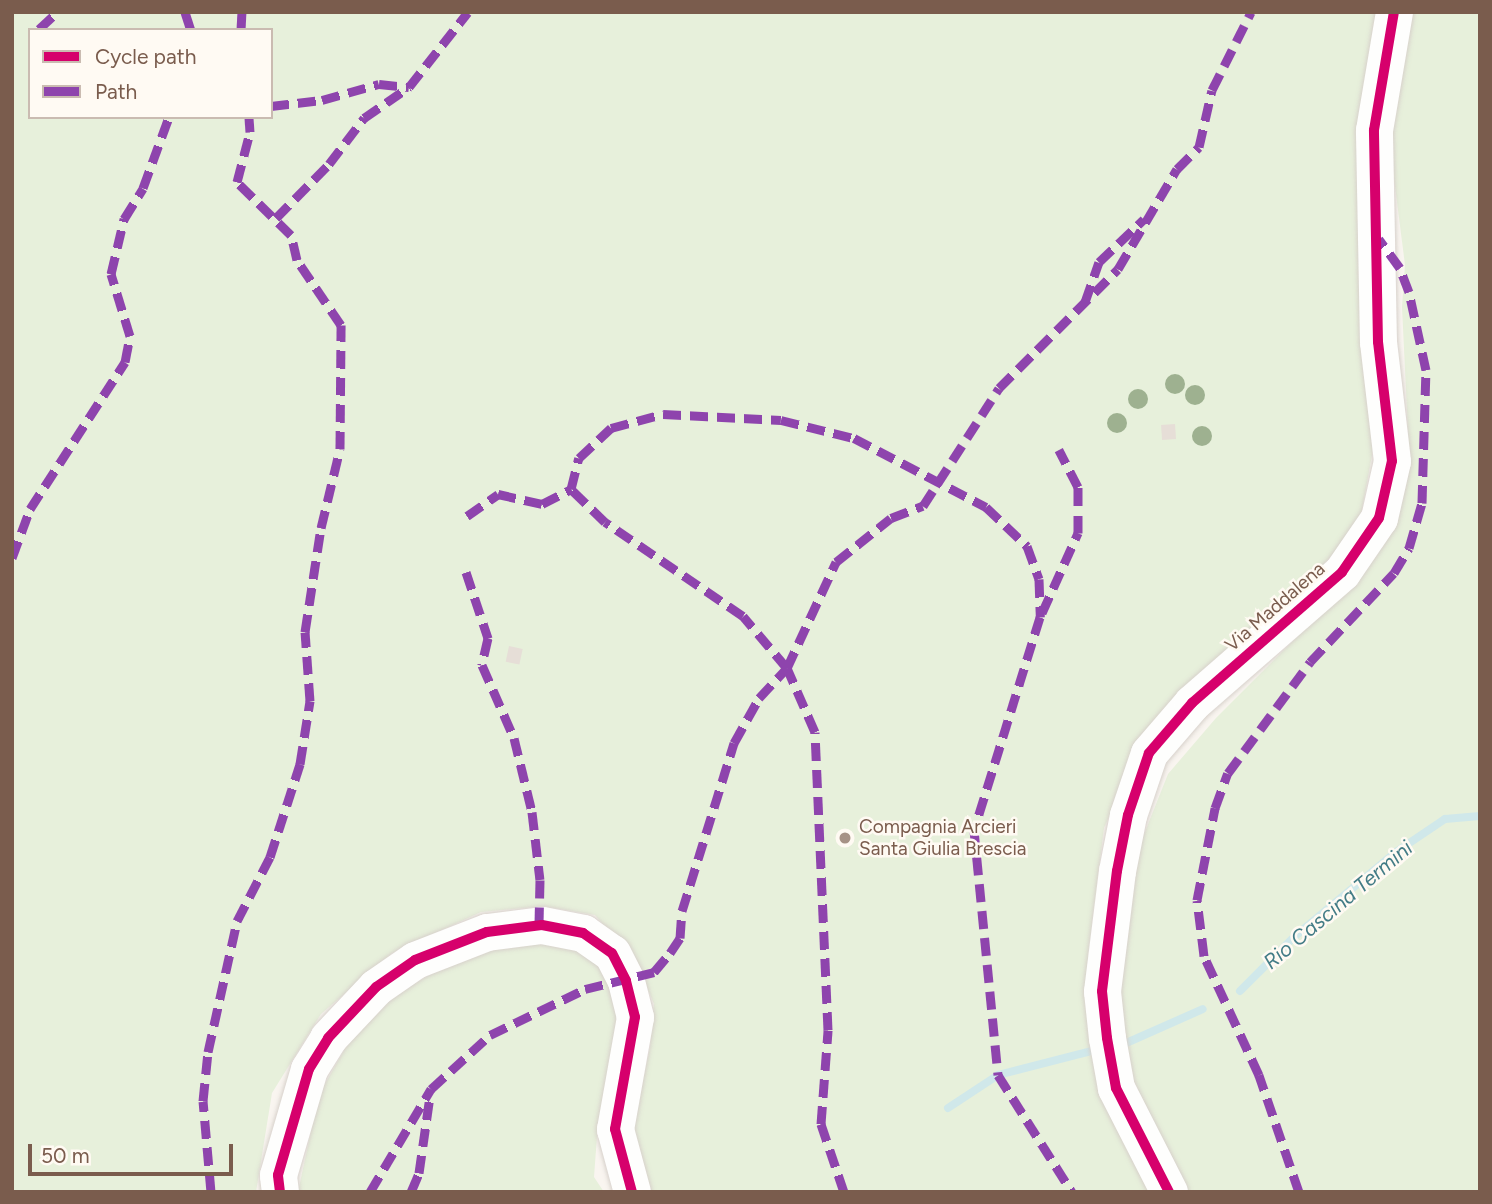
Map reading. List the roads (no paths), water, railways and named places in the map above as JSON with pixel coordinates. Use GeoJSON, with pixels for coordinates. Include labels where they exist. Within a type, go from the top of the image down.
{"type":"FeatureCollection","features":[{"type":"Feature","properties":{"kind":"street","name":"Via Maddalena"},"geometry":{"type":"LineString","coordinates":[[1169,1192],[1116,1088],[1107,1038],[1102,992],[1119,859],[1128,815],[1149,753],[1192,703],[1342,572],[1379,518],[1392,461],[1378,342],[1374,130],[1394,12]]}},
{"type":"Feature","properties":{"kind":"street"},"geometry":{"type":"LineString","coordinates":[[280,1192],[278,1175],[309,1069],[328,1038],[376,987],[415,960],[487,932],[542,925],[583,933],[612,953],[626,981],[635,1017],[615,1129],[632,1192]]}},
{"type":"Feature","properties":{"kind":"waterway","name":"Rio Cascina Termini"},"geometry":{"type":"LineString","coordinates":[[1240,991],[1294,937],[1396,852],[1445,819],[1480,816]]}},
{"type":"Feature","properties":{"kind":"waterway","name":"Rio Cascina Termini"},"geometry":{"type":"LineString","coordinates":[[1124,1044],[1203,1009]]}},
{"type":"Feature","properties":{"kind":"waterway","name":"Rio Cascina Termini"},"geometry":{"type":"LineString","coordinates":[[948,1108],[998,1075],[1099,1049]]}},
{"type":"Feature","properties":{"kind":"place","name":"Compagnia Arcieri Santa Giulia Brescia"},"geometry":{"type":"Point","coordinates":[845,838]}}]}
